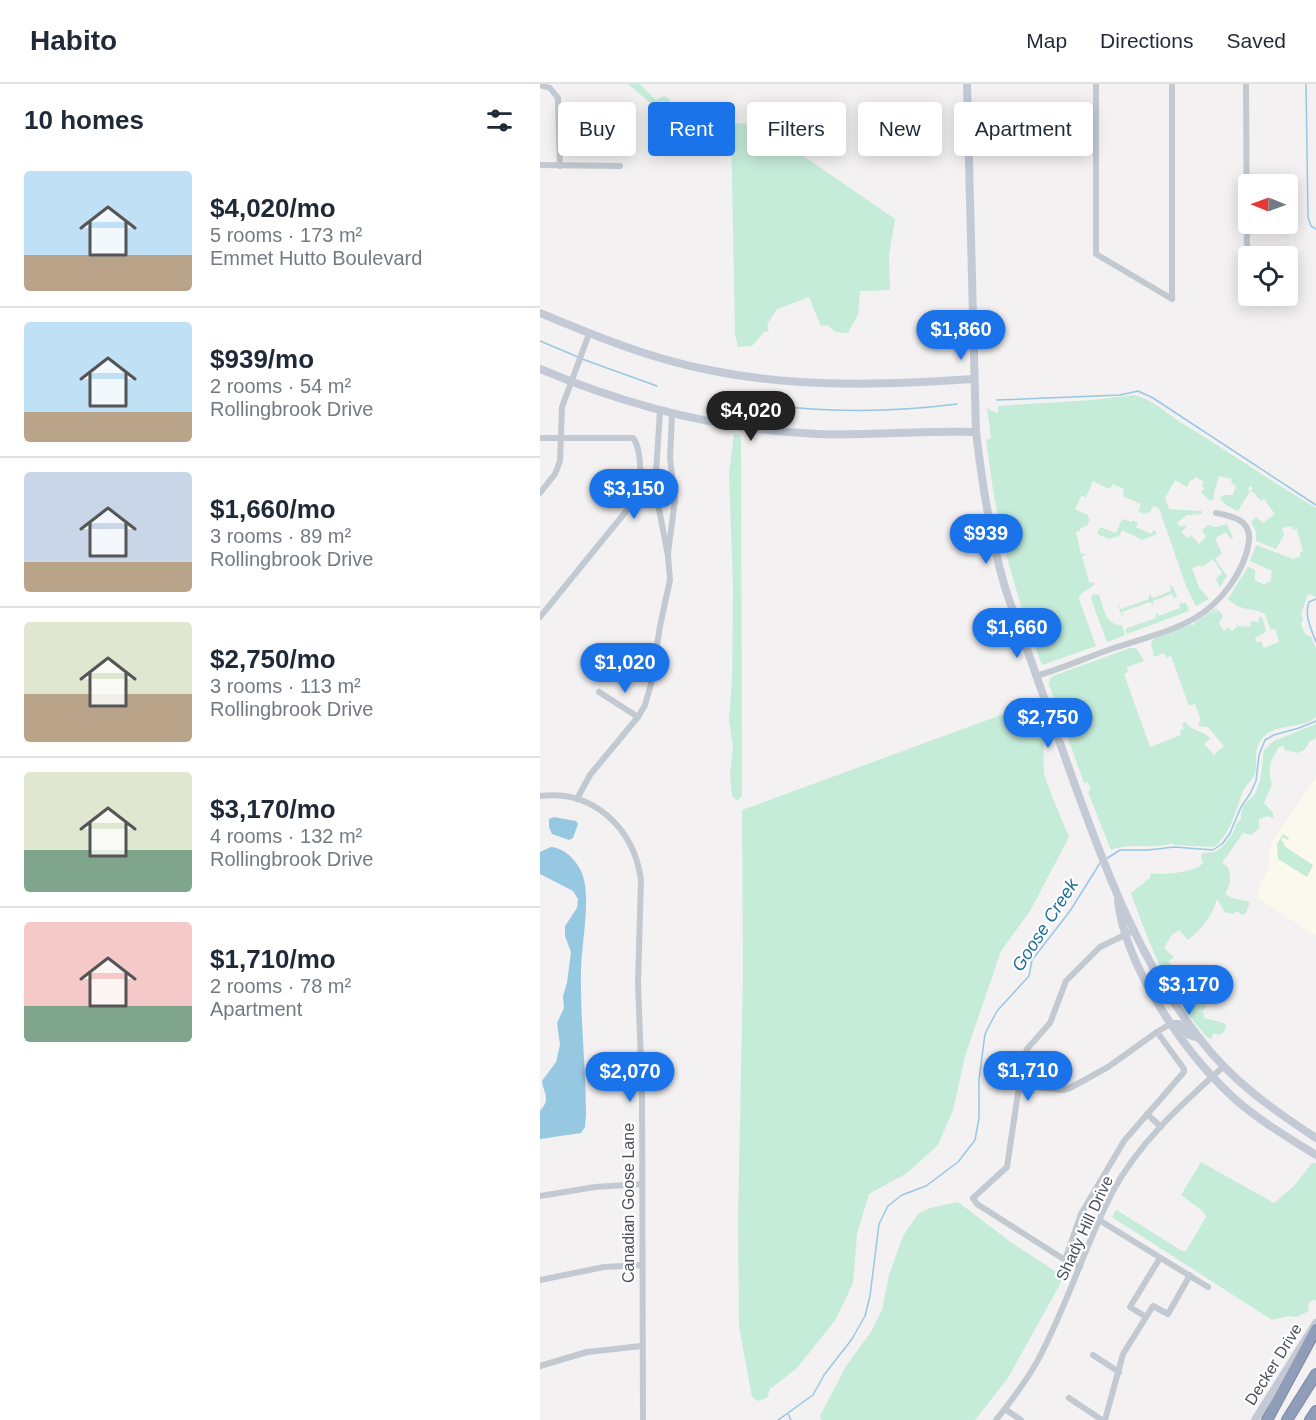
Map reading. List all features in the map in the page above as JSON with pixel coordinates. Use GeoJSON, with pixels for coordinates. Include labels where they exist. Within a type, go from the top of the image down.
{"type":"FeatureCollection","features":[{"type":"Feature","properties":{"kind":"highway"},"geometry":{"type":"LineString","coordinates":[[1267,1420],[1316,1329]]}},
{"type":"Feature","properties":{"kind":"highway"},"geometry":{"type":"LineString","coordinates":[[1287,1420],[1316,1374]]}},
{"type":"Feature","properties":{"kind":"highway"},"geometry":{"type":"LineString","coordinates":[[1310,1420],[1316,1411]]}},
{"type":"Feature","properties":{"kind":"main road"},"geometry":{"type":"LineString","coordinates":[[967,84],[976,432],[984,487],[1004,584],[1085,813],[1118,898],[1172,1000],[1199,1039],[1223,1067],[1267,1106],[1316,1138]]}},
{"type":"Feature","properties":{"kind":"main road"},"geometry":{"type":"LineString","coordinates":[[540,314],[644,353],[709,370],[782,381],[864,384],[974,379]]}},
{"type":"Feature","properties":{"kind":"main road"},"geometry":{"type":"LineString","coordinates":[[540,369],[571,382],[660,411],[721,425],[800,433],[976,432]]}},
{"type":"Feature","properties":{"kind":"main road"},"geometry":{"type":"LineString","coordinates":[[1118,898],[1120,914],[1137,963],[1170,1023],[1213,1077],[1236,1100],[1263,1121],[1316,1155]]}},
{"type":"Feature","properties":{"kind":"main road"},"geometry":{"type":"LineString","coordinates":[[1170,1023],[1179,1024],[1189,1035],[1199,1039]]}},
{"type":"Feature","properties":{"kind":"main road","name":"Decker Drive"},"geometry":{"type":"LineString","coordinates":[[1255,1420],[1316,1323]]}},
{"type":"Feature","properties":{"kind":"street"},"geometry":{"type":"LineString","coordinates":[[1096,84],[1096,254],[1172,299],[1172,84]]}},
{"type":"Feature","properties":{"kind":"street"},"geometry":{"type":"LineString","coordinates":[[1246,84],[1247,246]]}},
{"type":"Feature","properties":{"kind":"street"},"geometry":{"type":"LineString","coordinates":[[540,85],[550,88],[558,98],[561,166]]}},
{"type":"Feature","properties":{"kind":"street"},"geometry":{"type":"LineString","coordinates":[[540,165],[620,166]]}},
{"type":"Feature","properties":{"kind":"street"},"geometry":{"type":"LineString","coordinates":[[540,493],[558,468],[562,407],[589,334]]}},
{"type":"Feature","properties":{"kind":"street"},"geometry":{"type":"LineString","coordinates":[[540,796],[557,795],[578,799],[590,775],[638,717],[645,705],[668,594],[670,571],[655,488],[660,411]]}},
{"type":"Feature","properties":{"kind":"street"},"geometry":{"type":"LineString","coordinates":[[668,556],[675,500],[670,458],[672,414]]}},
{"type":"Feature","properties":{"kind":"street"},"geometry":{"type":"LineString","coordinates":[[540,438],[633,438],[636,441],[639,462],[638,494],[540,617]]}},
{"type":"Feature","properties":{"kind":"street"},"geometry":{"type":"LineString","coordinates":[[1036,676],[1194,619],[1211,606],[1226,592],[1238,574],[1249,536],[1244,523],[1238,518],[1216,513]]}},
{"type":"Feature","properties":{"kind":"street"},"geometry":{"type":"LineString","coordinates":[[599,692],[638,717]]}},
{"type":"Feature","properties":{"kind":"street","name":"Canadian Goose Lane"},"geometry":{"type":"LineString","coordinates":[[578,799],[589,803],[607,815],[623,831],[639,865],[641,880],[638,983],[642,1088],[643,1420]]}},
{"type":"Feature","properties":{"kind":"street"},"geometry":{"type":"LineString","coordinates":[[1080,1267],[1065,1260],[974,1201],[973,1198],[1007,1167],[1018,1085],[1025,1053],[1050,1023],[1066,981],[1100,947],[1135,930]]}},
{"type":"Feature","properties":{"kind":"street"},"geometry":{"type":"LineString","coordinates":[[1018,1085],[1063,1090],[1070,1088],[1108,1067],[1170,1023]]}},
{"type":"Feature","properties":{"kind":"street"},"geometry":{"type":"LineString","coordinates":[[1065,1260],[1081,1214],[1124,1141],[1184,1069],[1157,1032]]}},
{"type":"Feature","properties":{"kind":"street","name":"Shady Hill Drive"},"geometry":{"type":"LineString","coordinates":[[996,1420],[1040,1358],[1112,1192],[1161,1127],[1188,1098],[1223,1067]]}},
{"type":"Feature","properties":{"kind":"street"},"geometry":{"type":"LineString","coordinates":[[1147,1114],[1161,1127]]}},
{"type":"Feature","properties":{"kind":"street"},"geometry":{"type":"LineString","coordinates":[[540,1196],[595,1187],[642,1184]]}},
{"type":"Feature","properties":{"kind":"street"},"geometry":{"type":"LineString","coordinates":[[1099,1220],[1208,1287]]}},
{"type":"Feature","properties":{"kind":"street"},"geometry":{"type":"LineString","coordinates":[[1146,1317],[1130,1307],[1160,1258]]}},
{"type":"Feature","properties":{"kind":"street"},"geometry":{"type":"LineString","coordinates":[[540,1280],[604,1267],[642,1265]]}},
{"type":"Feature","properties":{"kind":"street"},"geometry":{"type":"LineString","coordinates":[[1069,1398],[1103,1420],[1123,1354],[1153,1306],[1168,1314],[1190,1275]]}},
{"type":"Feature","properties":{"kind":"street"},"geometry":{"type":"LineString","coordinates":[[540,1366],[586,1352],[642,1346]]}},
{"type":"Feature","properties":{"kind":"street"},"geometry":{"type":"LineString","coordinates":[[1094,1355],[1119,1372]]}},
{"type":"Feature","properties":{"kind":"street"},"geometry":{"type":"LineString","coordinates":[[1005,1409],[1021,1420]]}},
{"type":"Feature","properties":{"kind":"shaded area"},"geometry":{"type":"Polygon","coordinates":[[[1316,777],[1316,936],[1258,898],[1260,885],[1269,868],[1269,851],[1272,842],[1316,777]]]}},
{"type":"Feature","properties":{"kind":"green space"},"geometry":{"type":"Polygon","coordinates":[[[628,84],[640,84],[656,100],[664,96],[671,102],[649,102],[628,84]]]}},
{"type":"Feature","properties":{"kind":"green space"},"geometry":{"type":"Polygon","coordinates":[[[735,124],[747,125],[747,156],[803,156],[895,219],[889,256],[890,290],[860,291],[858,314],[848,333],[836,332],[827,325],[821,326],[809,297],[777,309],[767,325],[769,331],[764,332],[752,346],[738,347],[735,334],[732,156],[735,156],[735,124]]]}},
{"type":"Feature","properties":{"kind":"green space"},"geometry":{"type":"Polygon","coordinates":[[[1134,395],[1153,403],[1316,508],[1316,597],[1308,594],[1301,614],[1303,619],[1301,624],[1305,634],[1311,637],[1316,648],[1316,717],[1301,724],[1277,729],[1263,737],[1257,748],[1254,776],[1243,791],[1229,829],[1214,847],[1174,845],[1173,843],[1111,850],[1088,792],[1091,790],[1088,782],[1084,783],[1048,682],[1050,683],[1049,680],[1053,676],[1130,648],[1136,648],[1144,661],[1127,667],[1128,672],[1124,674],[1150,747],[1181,735],[1180,731],[1184,729],[1182,724],[1186,722],[1191,728],[1205,734],[1210,739],[1204,744],[1214,755],[1224,746],[1208,727],[1199,726],[1201,720],[1195,704],[1189,706],[1171,656],[1166,658],[1164,653],[1154,657],[1151,643],[1155,638],[1192,624],[1194,626],[1194,623],[1216,608],[1209,615],[1218,610],[1223,616],[1219,623],[1224,631],[1228,627],[1232,631],[1237,624],[1250,627],[1251,621],[1258,622],[1260,616],[1266,632],[1255,638],[1256,642],[1261,641],[1264,648],[1279,642],[1275,629],[1271,630],[1265,614],[1242,608],[1228,599],[1248,567],[1255,570],[1255,580],[1265,585],[1270,582],[1272,571],[1250,561],[1256,545],[1293,559],[1301,556],[1300,552],[1303,551],[1297,529],[1293,530],[1292,526],[1282,528],[1284,535],[1276,549],[1256,541],[1256,532],[1251,522],[1256,517],[1263,523],[1275,514],[1264,499],[1261,501],[1251,491],[1253,488],[1250,486],[1248,489],[1250,491],[1238,511],[1220,498],[1233,495],[1236,486],[1231,483],[1232,479],[1219,476],[1214,499],[1210,501],[1201,492],[1204,482],[1196,477],[1191,479],[1187,487],[1175,480],[1165,498],[1169,509],[1202,511],[1202,514],[1187,515],[1177,523],[1181,527],[1187,526],[1181,532],[1188,538],[1191,535],[1199,544],[1206,537],[1202,530],[1208,525],[1216,527],[1227,524],[1233,538],[1231,539],[1226,532],[1215,538],[1222,554],[1215,559],[1227,576],[1220,587],[1216,579],[1222,573],[1213,559],[1202,567],[1200,565],[1192,568],[1199,587],[1209,599],[1196,606],[1186,586],[1159,508],[1153,506],[1150,512],[1144,514],[1138,511],[1141,504],[1123,496],[1124,489],[1113,484],[1109,489],[1093,481],[1085,499],[1081,496],[1075,509],[1088,515],[1090,519],[1087,526],[1076,532],[1081,554],[1086,554],[1082,557],[1089,582],[1095,583],[1082,593],[1079,599],[1096,646],[1042,665],[1023,613],[1007,557],[994,496],[986,440],[991,438],[987,407],[998,413],[998,406],[1134,395]]]}},
{"type":"Feature","properties":{"kind":"green space"},"geometry":{"type":"Polygon","coordinates":[[[734,434],[740,435],[741,440],[742,795],[737,801],[732,796],[730,775],[733,747],[729,719],[733,586],[729,474],[734,434]]]}},
{"type":"Feature","properties":{"kind":"green space"},"geometry":{"type":"Polygon","coordinates":[[[1122,519],[1132,522],[1133,520],[1138,523],[1136,527],[1151,534],[1154,530],[1157,534],[1142,540],[1122,530],[1119,536],[1109,539],[1097,534],[1100,527],[1116,533],[1122,519]]]}},
{"type":"Feature","properties":{"kind":"green space"},"geometry":{"type":"Polygon","coordinates":[[[1172,585],[1177,597],[1174,598],[1172,594],[1153,601],[1154,606],[1150,602],[1122,612],[1122,617],[1118,605],[1121,609],[1149,599],[1149,594],[1153,598],[1171,591],[1172,585]]]}},
{"type":"Feature","properties":{"kind":"green space"},"geometry":{"type":"Polygon","coordinates":[[[1093,594],[1099,595],[1109,619],[1116,625],[1122,625],[1125,635],[1107,642],[1091,599],[1093,594]]]}},
{"type":"Feature","properties":{"kind":"green space"},"geometry":{"type":"Polygon","coordinates":[[[1186,603],[1189,611],[1127,634],[1125,629],[1156,618],[1156,612],[1159,616],[1180,608],[1179,604],[1186,603]]]}},
{"type":"Feature","properties":{"kind":"green space"},"geometry":{"type":"Polygon","coordinates":[[[1023,707],[1034,719],[1043,735],[1044,774],[1069,837],[1030,911],[1001,951],[965,1056],[953,1110],[938,1145],[907,1173],[869,1194],[857,1234],[853,1283],[836,1319],[797,1368],[770,1389],[767,1398],[758,1401],[752,1397],[739,1326],[738,1219],[743,975],[742,810],[1023,707]]]}},
{"type":"Feature","properties":{"kind":"green space"},"geometry":{"type":"Polygon","coordinates":[[[1316,724],[1316,738],[1310,741],[1304,750],[1297,753],[1285,750],[1284,746],[1279,747],[1270,765],[1272,784],[1264,803],[1273,813],[1273,818],[1267,816],[1259,819],[1259,828],[1251,835],[1243,833],[1222,863],[1228,867],[1230,874],[1225,894],[1250,902],[1246,913],[1242,915],[1237,911],[1233,914],[1225,912],[1217,899],[1209,917],[1193,936],[1188,940],[1179,930],[1171,936],[1164,948],[1174,957],[1168,962],[1182,977],[1188,978],[1189,983],[1186,990],[1192,996],[1200,997],[1206,1007],[1201,1012],[1204,1013],[1204,1018],[1224,1023],[1226,1026],[1224,1032],[1219,1035],[1213,1033],[1212,1038],[1208,1038],[1182,1006],[1162,970],[1131,893],[1150,878],[1151,873],[1170,874],[1193,869],[1203,863],[1202,853],[1216,852],[1225,844],[1241,818],[1243,806],[1255,794],[1260,781],[1264,750],[1274,741],[1316,724]]]}},
{"type":"Feature","properties":{"kind":"green space"},"geometry":{"type":"Polygon","coordinates":[[[1283,834],[1289,838],[1288,840],[1283,837],[1281,840],[1284,846],[1313,865],[1307,877],[1278,859],[1277,844],[1283,834]]]}},
{"type":"Feature","properties":{"kind":"green space"},"geometry":{"type":"Polygon","coordinates":[[[1201,1162],[1274,1203],[1294,1186],[1312,1163],[1316,1163],[1316,1301],[1312,1300],[1308,1304],[1309,1311],[1297,1317],[1288,1316],[1272,1320],[1112,1217],[1116,1210],[1182,1251],[1186,1251],[1206,1217],[1203,1211],[1181,1195],[1201,1162]]]}},
{"type":"Feature","properties":{"kind":"green space"},"geometry":{"type":"Polygon","coordinates":[[[958,1202],[1012,1243],[1064,1277],[1008,1378],[975,1420],[822,1420],[820,1416],[846,1366],[871,1332],[882,1310],[889,1275],[903,1236],[918,1214],[930,1208],[958,1202]]]}},
{"type":"Feature","properties":{"kind":"water"},"geometry":{"type":"Polygon","coordinates":[[[554,817],[576,821],[578,824],[573,838],[569,840],[552,834],[549,819],[554,817]]]}},
{"type":"Feature","properties":{"kind":"water"},"geometry":{"type":"Polygon","coordinates":[[[551,847],[562,850],[575,861],[583,876],[585,886],[586,910],[581,961],[581,990],[586,1114],[585,1127],[581,1133],[540,1139],[540,1111],[546,1100],[542,1081],[556,1062],[560,1045],[557,1023],[564,1008],[563,996],[571,952],[565,936],[565,926],[577,908],[578,899],[573,891],[540,874],[540,852],[551,847]]]}},
{"type":"Feature","properties":{"kind":"waterway"},"geometry":{"type":"LineString","coordinates":[[1306,84],[1308,217],[1311,226],[1316,229]]}},
{"type":"Feature","properties":{"kind":"waterway"},"geometry":{"type":"LineString","coordinates":[[540,341],[578,357]]}},
{"type":"Feature","properties":{"kind":"waterway"},"geometry":{"type":"LineString","coordinates":[[582,359],[657,386]]}},
{"type":"Feature","properties":{"kind":"waterway"},"geometry":{"type":"LineString","coordinates":[[997,400],[1120,395],[1138,391],[1153,398],[1316,505]]}},
{"type":"Feature","properties":{"kind":"waterway"},"geometry":{"type":"LineString","coordinates":[[763,404],[811,409],[860,410],[909,409],[957,404]]}},
{"type":"Feature","properties":{"kind":"waterway","name":"Goose Creek"},"geometry":{"type":"LineString","coordinates":[[1316,599],[1309,602],[1307,612],[1316,642]]}},
{"type":"Feature","properties":{"kind":"waterway","name":"Goose Creek"},"geometry":{"type":"LineString","coordinates":[[1106,859],[1120,850],[1174,847],[1213,850],[1223,843],[1230,833],[1241,807],[1250,794],[1256,781],[1259,755],[1265,740],[1316,721]]}},
{"type":"Feature","properties":{"kind":"waterway","name":"Goose Creek"},"geometry":{"type":"LineString","coordinates":[[778,1420],[813,1395],[824,1375],[852,1339],[865,1316],[870,1296],[879,1224],[888,1206],[902,1195],[926,1186],[958,1162],[975,1140],[979,1118],[979,1080],[985,1034],[997,1011],[1029,976],[1032,960],[1070,911],[1100,863]]}},
{"type":"Feature","properties":{"kind":"waterway"},"geometry":{"type":"LineString","coordinates":[[788,1414],[791,1420]]}}]}
